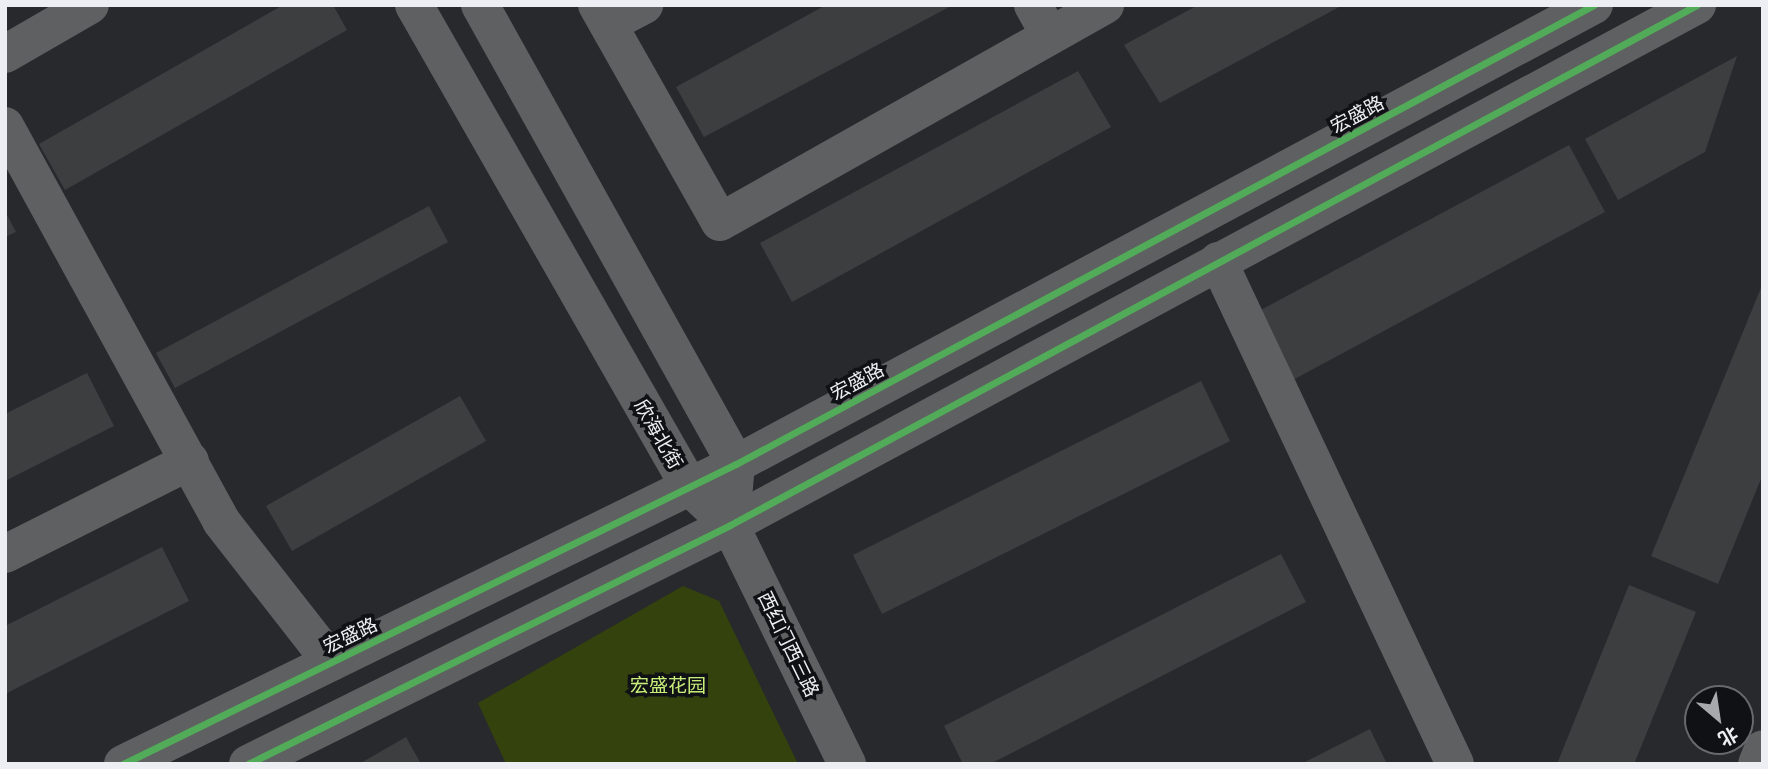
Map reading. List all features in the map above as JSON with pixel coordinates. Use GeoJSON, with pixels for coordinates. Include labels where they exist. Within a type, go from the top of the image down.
{"type":"FeatureCollection","features":[{"type":"Feature","properties":{"kind":"street"},"geometry":{"type":"LineString","coordinates":[[5,54],[90,5]]}},
{"type":"Feature","properties":{"kind":"street","name":"欣海北街"},"geometry":{"type":"LineString","coordinates":[[414,5],[689,486],[730,525]]}},
{"type":"Feature","properties":{"kind":"street"},"geometry":{"type":"LineString","coordinates":[[480,5],[736,464],[730,525]]}},
{"type":"Feature","properties":{"kind":"street"},"geometry":{"type":"LineString","coordinates":[[644,5],[603,15],[720,222],[1042,21],[1105,5]]}},
{"type":"Feature","properties":{"kind":"street"},"geometry":{"type":"LineString","coordinates":[[248,764],[730,525],[1697,5]]}},
{"type":"Feature","properties":{"kind":"street","name":"宏盛路"},"geometry":{"type":"LineString","coordinates":[[123,764],[736,464],[1590,6]]}},
{"type":"Feature","properties":{"kind":"street"},"geometry":{"type":"LineString","coordinates":[[5,127],[221,521],[331,662]]}},
{"type":"Feature","properties":{"kind":"street"},"geometry":{"type":"LineString","coordinates":[[1218,261],[1455,764]]}},
{"type":"Feature","properties":{"kind":"street"},"geometry":{"type":"LineString","coordinates":[[5,554],[190,461]]}},
{"type":"Feature","properties":{"kind":"street","name":"西红门西三路"},"geometry":{"type":"LineString","coordinates":[[730,525],[847,764]]}},
{"type":"Feature","properties":{"kind":"street"},"geometry":{"type":"LineString","coordinates":[[1757,764],[1763,749]]}},
{"type":"Feature","properties":{"kind":"green space","name":"宏盛花园"},"geometry":{"type":"Polygon","coordinates":[[[683,586],[719,601],[798,764],[506,764],[478,703],[683,586]]]}},
{"type":"Feature","properties":{"kind":"building"},"geometry":{"type":"Polygon","coordinates":[[[283,5],[333,5],[347,30],[65,190],[39,144],[283,5]]]}},
{"type":"Feature","properties":{"kind":"building"},"geometry":{"type":"Polygon","coordinates":[[[826,5],[953,5],[704,137],[676,87],[826,5]]]}},
{"type":"Feature","properties":{"kind":"building"},"geometry":{"type":"Polygon","coordinates":[[[1198,5],[1343,5],[1160,103],[1124,45],[1198,5]]]}},
{"type":"Feature","properties":{"kind":"building"},"geometry":{"type":"Polygon","coordinates":[[[1737,56],[1705,152],[1618,200],[1585,139],[1737,56]]]}},
{"type":"Feature","properties":{"kind":"building"},"geometry":{"type":"Polygon","coordinates":[[[1078,71],[1111,127],[792,302],[760,243],[1078,71]]]}},
{"type":"Feature","properties":{"kind":"building"},"geometry":{"type":"Polygon","coordinates":[[[1569,145],[1605,212],[1291,381],[1255,313],[1569,145]]]}},
{"type":"Feature","properties":{"kind":"building"},"geometry":{"type":"Polygon","coordinates":[[[429,206],[448,242],[175,388],[156,353],[429,206]]]}},
{"type":"Feature","properties":{"kind":"building"},"geometry":{"type":"Polygon","coordinates":[[[5,211],[16,232],[5,237],[5,211]]]}},
{"type":"Feature","properties":{"kind":"building"},"geometry":{"type":"Polygon","coordinates":[[[1763,283],[1763,474],[1718,584],[1651,556],[1763,283]]]}},
{"type":"Feature","properties":{"kind":"building"},"geometry":{"type":"Polygon","coordinates":[[[87,373],[114,426],[5,481],[5,414],[87,373]]]}},
{"type":"Feature","properties":{"kind":"building"},"geometry":{"type":"Polygon","coordinates":[[[1201,381],[1230,441],[882,614],[853,555],[1201,381]]]}},
{"type":"Feature","properties":{"kind":"building"},"geometry":{"type":"Polygon","coordinates":[[[460,396],[486,441],[292,551],[266,506],[460,396]]]}},
{"type":"Feature","properties":{"kind":"building"},"geometry":{"type":"Polygon","coordinates":[[[162,547],[189,601],[5,694],[5,626],[162,547]]]}},
{"type":"Feature","properties":{"kind":"building"},"geometry":{"type":"Polygon","coordinates":[[[1281,554],[1306,602],[990,764],[963,764],[944,726],[1281,554]]]}},
{"type":"Feature","properties":{"kind":"building"},"geometry":{"type":"Polygon","coordinates":[[[1629,585],[1696,612],[1634,764],[1557,764],[1629,585]]]}},
{"type":"Feature","properties":{"kind":"building"},"geometry":{"type":"Polygon","coordinates":[[[1370,729],[1387,764],[1301,764],[1370,729]]]}},
{"type":"Feature","properties":{"kind":"building"},"geometry":{"type":"Polygon","coordinates":[[[406,737],[421,764],[359,764],[406,737]]]}},
{"type":"Feature","properties":{"kind":"cycle path"},"geometry":{"type":"LineString","coordinates":[[123,764],[736,464],[1594,5]]}},
{"type":"Feature","properties":{"kind":"cycle path"},"geometry":{"type":"LineString","coordinates":[[248,764],[730,525],[1697,5]]}}]}
